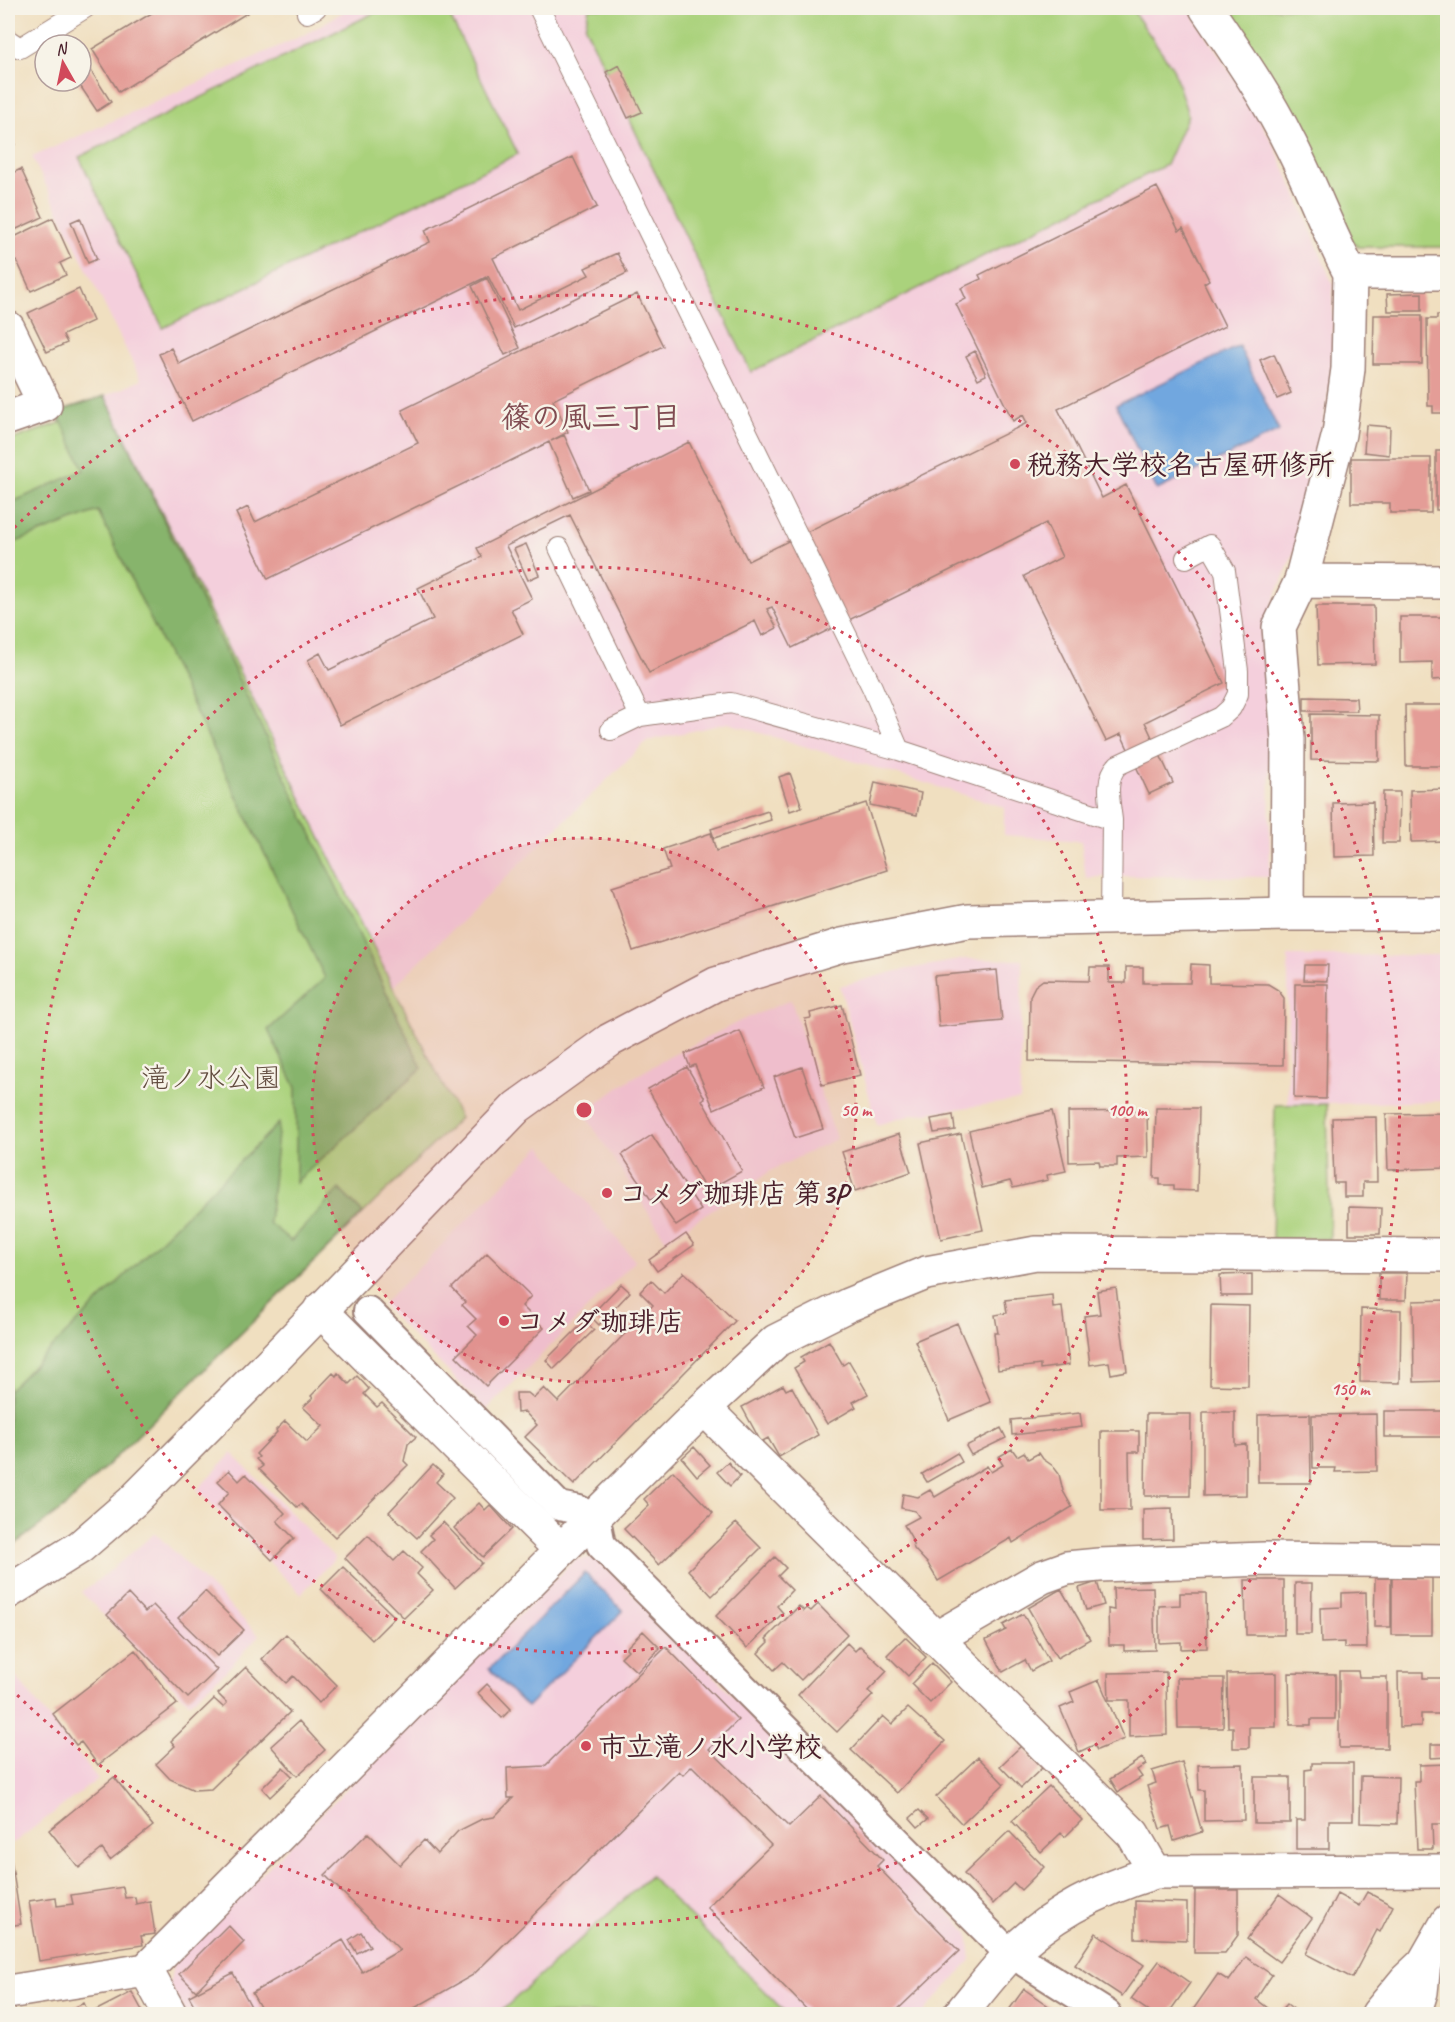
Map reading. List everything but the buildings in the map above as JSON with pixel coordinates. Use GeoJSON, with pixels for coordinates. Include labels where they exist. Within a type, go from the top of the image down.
{"type":"FeatureCollection","features":[{"type":"Feature","properties":{"kind":"street"},"geometry":{"type":"LineString","coordinates":[[1206,8],[1255,81],[1289,140],[1350,273],[1348,369],[1339,434],[1301,581],[1279,627],[1288,739],[1287,914]]}},
{"type":"Feature","properties":{"kind":"street"},"geometry":{"type":"LineString","coordinates":[[1350,273],[1448,273]]}},
{"type":"Feature","properties":{"kind":"street"},"geometry":{"type":"LineString","coordinates":[[8,328],[45,405],[8,418]]}},
{"type":"Feature","properties":{"kind":"street"},"geometry":{"type":"LineString","coordinates":[[1301,581],[1448,582]]}},
{"type":"Feature","properties":{"kind":"street"},"geometry":{"type":"LineString","coordinates":[[8,1592],[80,1547],[132,1502],[277,1356],[517,1107],[610,1040],[716,984],[842,945],[968,921],[1111,916],[1448,914]]}},
{"type":"Feature","properties":{"kind":"street"},"geometry":{"type":"LineString","coordinates":[[8,1992],[146,1970],[561,1550],[704,1408],[776,1341],[848,1305],[926,1273],[1036,1253],[1448,1255]]}},
{"type":"Feature","properties":{"kind":"street"},"geometry":{"type":"LineString","coordinates":[[320,1310],[561,1550]]}},
{"type":"Feature","properties":{"kind":"street"},"geometry":{"type":"LineString","coordinates":[[368,1311],[559,1506],[589,1519],[601,1545],[1000,1944]]}},
{"type":"Feature","properties":{"kind":"street"},"geometry":{"type":"LineString","coordinates":[[704,1408],[1133,1834],[1155,1872]]}},
{"type":"Feature","properties":{"kind":"street"},"geometry":{"type":"LineString","coordinates":[[935,1639],[1042,1577],[1067,1568],[1099,1564],[1264,1559],[1448,1561]]}},
{"type":"Feature","properties":{"kind":"street"},"geometry":{"type":"LineString","coordinates":[[960,2014],[1011,1953],[1046,1925],[1122,1882],[1155,1872],[1448,1871]]}},
{"type":"Feature","properties":{"kind":"street"},"geometry":{"type":"LineString","coordinates":[[1378,2014],[1406,1980],[1424,1963],[1448,1921]]}},
{"type":"Feature","properties":{"kind":"street"},"geometry":{"type":"LineString","coordinates":[[1026,1963],[1107,2014]]}},
{"type":"Feature","properties":{"kind":"street"},"geometry":{"type":"LineString","coordinates":[[1414,2014],[1421,1992],[1424,1963]]}},
{"type":"Feature","properties":{"kind":"street"},"geometry":{"type":"LineString","coordinates":[[146,1970],[171,2014]]}},
{"type":"Feature","properties":{"kind":"lane"},"geometry":{"type":"LineString","coordinates":[[8,40],[20,48],[85,8]]}},
{"type":"Feature","properties":{"kind":"lane"},"geometry":{"type":"LineString","coordinates":[[539,8],[872,687],[899,750]]}},
{"type":"Feature","properties":{"kind":"lane"},"geometry":{"type":"LineString","coordinates":[[1111,916],[1112,820],[1109,790],[1112,771],[1119,765],[1221,717],[1231,708],[1238,694],[1238,671],[1225,571],[1210,545],[1186,558]]}},
{"type":"Feature","properties":{"kind":"lane"},"geometry":{"type":"LineString","coordinates":[[558,548],[640,717]]}},
{"type":"Feature","properties":{"kind":"lane"},"geometry":{"type":"LineString","coordinates":[[610,730],[640,717],[732,703],[899,750],[1112,820]]}},
{"type":"Feature","properties":{"kind":"shaded area","name":"税務大学校名古屋研修所"},"geometry":{"type":"Polygon","coordinates":[[[350,8],[1188,8],[1239,85],[1274,145],[1333,285],[1333,368],[1313,479],[1296,547],[1262,629],[1269,706],[1270,877],[1111,876],[1086,878],[1081,841],[1004,835],[1004,807],[728,723],[647,741],[393,987],[105,396],[141,380],[32,157],[304,35],[350,8]]]}},
{"type":"Feature","properties":{"kind":"shaded area"},"geometry":{"type":"Polygon","coordinates":[[[1447,955],[1447,1101],[1288,1105],[1288,956],[1447,955]]]}},
{"type":"Feature","properties":{"kind":"shaded area"},"geometry":{"type":"Polygon","coordinates":[[[965,959],[1022,960],[1020,1100],[912,1115],[877,1125],[840,986],[897,971],[965,959]]]}},
{"type":"Feature","properties":{"kind":"shaded area"},"geometry":{"type":"Polygon","coordinates":[[[791,1000],[836,1139],[772,1170],[666,1240],[584,1113],[629,1080],[669,1057],[742,1020],[791,1000]]]}},
{"type":"Feature","properties":{"kind":"shaded area"},"geometry":{"type":"Polygon","coordinates":[[[541,1146],[635,1261],[486,1410],[382,1305],[541,1146]]]}},
{"type":"Feature","properties":{"kind":"shaded area"},"geometry":{"type":"Polygon","coordinates":[[[232,1453],[335,1558],[301,1594],[197,1490],[232,1453]]]}},
{"type":"Feature","properties":{"kind":"shaded area"},"geometry":{"type":"Polygon","coordinates":[[[155,1533],[259,1635],[224,1673],[189,1703],[81,1592],[155,1533]]]}},
{"type":"Feature","properties":{"kind":"shaded area","name":"市立滝ノ水小学校"},"geometry":{"type":"Polygon","coordinates":[[[597,1558],[968,1932],[971,1960],[922,2014],[186,2014],[169,1984],[174,1962],[575,1559],[597,1558]]]}},
{"type":"Feature","properties":{"kind":"shaded area"},"geometry":{"type":"Polygon","coordinates":[[[8,1667],[98,1779],[15,1842],[8,1843],[8,1667]]]}},
{"type":"Feature","properties":{"kind":"green space"},"geometry":{"type":"Polygon","coordinates":[[[384,8],[446,8],[518,154],[163,328],[79,157],[384,8]]]}},
{"type":"Feature","properties":{"kind":"green space"},"geometry":{"type":"Polygon","coordinates":[[[589,8],[1131,8],[1173,68],[1188,115],[1166,165],[751,372],[585,27],[589,8]]]}},
{"type":"Feature","properties":{"kind":"green space"},"geometry":{"type":"Polygon","coordinates":[[[1223,8],[1447,8],[1447,247],[1358,247],[1350,239],[1302,131],[1268,72],[1223,8]]]}},
{"type":"Feature","properties":{"kind":"green space","name":"滝ノ水公園"},"geometry":{"type":"Polygon","coordinates":[[[105,396],[393,987],[460,1118],[66,1506],[8,1549],[8,441],[60,423],[57,412],[105,396]]]}},
{"type":"Feature","properties":{"kind":"green space"},"geometry":{"type":"Polygon","coordinates":[[[105,396],[422,1068],[296,1182],[296,1088],[268,1030],[325,978],[98,511],[8,545],[8,504],[84,470],[57,412],[105,396]]]}},
{"type":"Feature","properties":{"kind":"green space"},"geometry":{"type":"Polygon","coordinates":[[[1327,1104],[1330,1239],[1272,1239],[1275,1105],[1327,1104]]]}},
{"type":"Feature","properties":{"kind":"green space"},"geometry":{"type":"Polygon","coordinates":[[[279,1123],[269,1223],[291,1241],[339,1189],[363,1213],[66,1506],[8,1549],[8,1391],[279,1123]]]}},
{"type":"Feature","properties":{"kind":"green space"},"geometry":{"type":"Polygon","coordinates":[[[650,1876],[787,2014],[498,2014],[650,1876]]]}},
{"type":"Feature","properties":{"kind":"water"},"geometry":{"type":"Polygon","coordinates":[[[1239,346],[1279,431],[1157,490],[1116,405],[1239,346]]]}},
{"type":"Feature","properties":{"kind":"water"},"geometry":{"type":"Polygon","coordinates":[[[585,1573],[623,1611],[527,1707],[489,1669],[585,1573]]]}},
{"type":"Feature","properties":{"kind":"place","name":"税務大学校名古屋研修所"},"geometry":{"type":"Point","coordinates":[1015,464]}},
{"type":"Feature","properties":{"kind":"place","name":"コメダ珈琲店 第3P"},"geometry":{"type":"Point","coordinates":[607,1193]}},
{"type":"Feature","properties":{"kind":"place","name":"コメダ珈琲店"},"geometry":{"type":"Point","coordinates":[504,1321]}},
{"type":"Feature","properties":{"kind":"place","name":"市立滝ノ水小学校"},"geometry":{"type":"Point","coordinates":[586,1746]}},
{"type":"Feature","properties":{"kind":"district","name":"篠の風三丁目"},"geometry":{"type":"Point","coordinates":[591,417]}}]}
